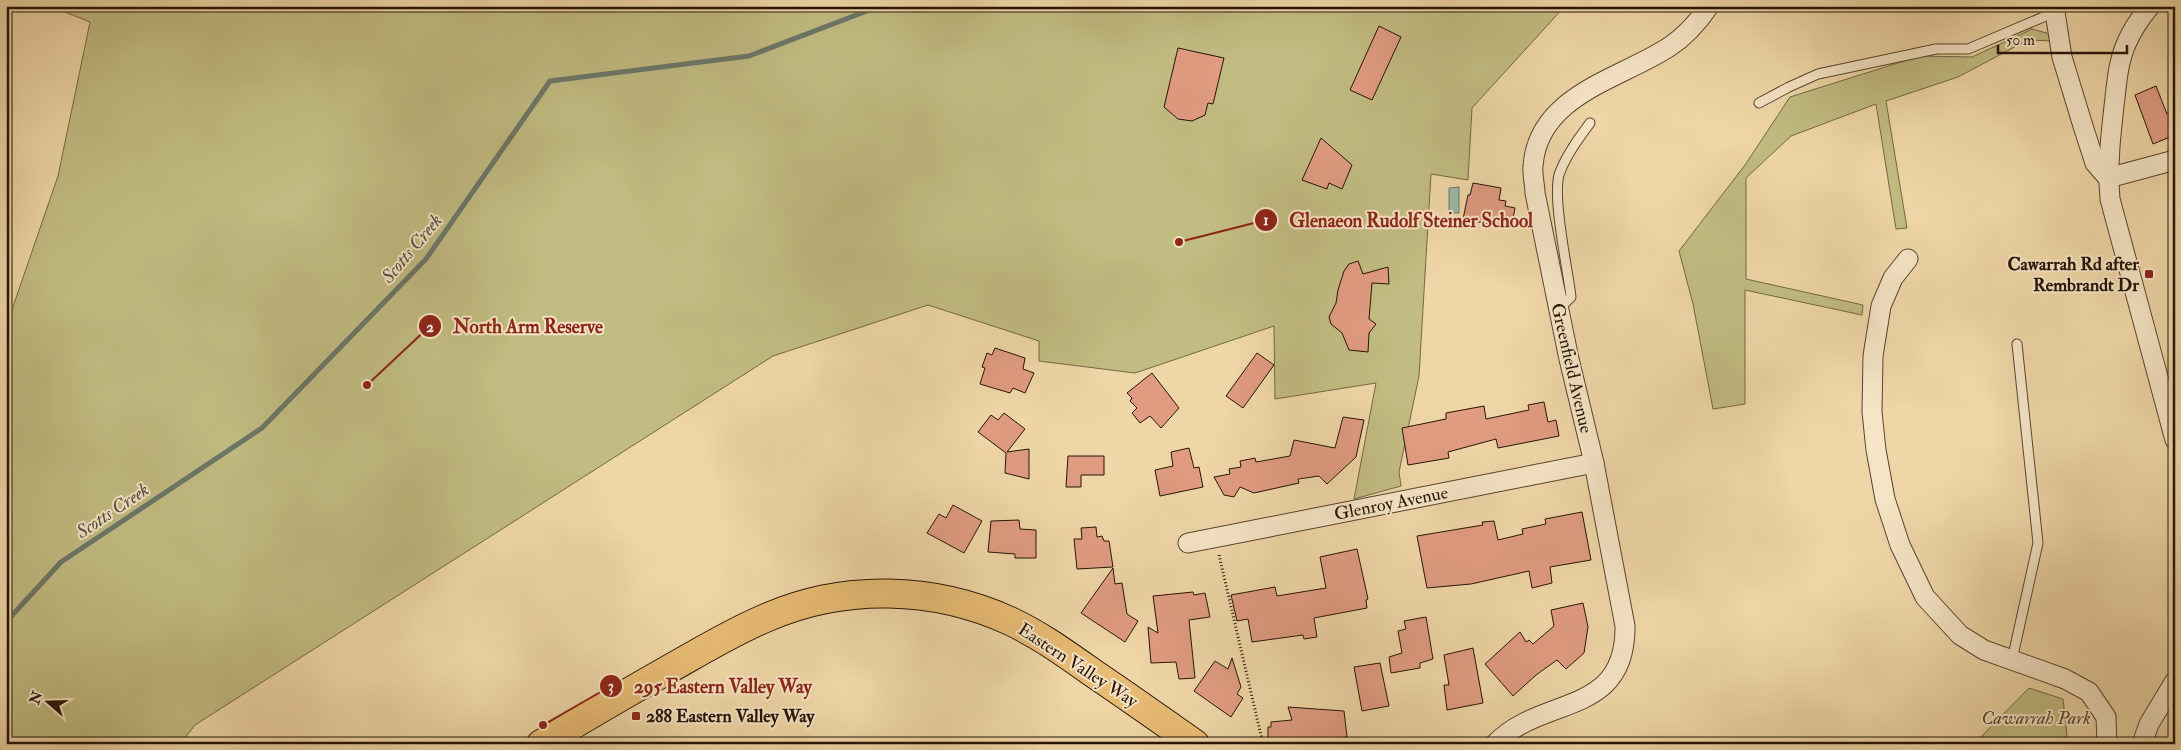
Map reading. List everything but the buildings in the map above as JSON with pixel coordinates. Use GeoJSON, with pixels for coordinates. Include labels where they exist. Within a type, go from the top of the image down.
{"type":"FeatureCollection","features":[{"type":"Feature","properties":{"kind":"main road","name":"Eastern Valley Way"},"geometry":{"type":"LineString","coordinates":[[540,744],[716,642],[770,616],[834,597],[875,593],[918,595],[941,599],[970,606],[1010,621],[1053,645],[1195,744]]}},
{"type":"Feature","properties":{"kind":"street","name":"Greenfield Avenue"},"geometry":{"type":"LineString","coordinates":[[1495,744],[1508,731],[1524,722],[1582,701],[1596,692],[1610,678],[1620,662],[1625,644],[1625,626],[1594,462],[1558,311],[1536,193],[1533,167],[1538,143],[1551,120],[1571,100],[1670,47],[1693,28],[1709,6]]}},
{"type":"Feature","properties":{"kind":"street"},"geometry":{"type":"LineString","coordinates":[[2150,6],[2138,21],[2126,43],[2119,65],[2108,178],[2110,199],[2175,440]]}},
{"type":"Feature","properties":{"kind":"street"},"geometry":{"type":"LineString","coordinates":[[2055,9],[2062,57],[2080,118],[2095,163],[2108,178]]}},
{"type":"Feature","properties":{"kind":"street"},"geometry":{"type":"LineString","coordinates":[[2108,178],[2175,160]]}},
{"type":"Feature","properties":{"kind":"street"},"geometry":{"type":"LineString","coordinates":[[1908,259],[1894,278],[1881,306],[1873,356],[1872,412],[1885,499],[1900,545],[1924,597],[1960,635],[1984,650],[2065,679],[2088,692],[2106,717],[2107,744]]}},
{"type":"Feature","properties":{"kind":"street","name":"Glenroy Avenue"},"geometry":{"type":"LineString","coordinates":[[1188,542],[1594,462]]}},
{"type":"Feature","properties":{"kind":"street"},"geometry":{"type":"LineString","coordinates":[[2142,744],[2149,724],[2175,681]]}},
{"type":"Feature","properties":{"kind":"lane"},"geometry":{"type":"LineString","coordinates":[[1759,103],[1818,74],[1936,49],[1968,49],[2035,22],[2055,9]]}},
{"type":"Feature","properties":{"kind":"lane"},"geometry":{"type":"LineString","coordinates":[[1558,311],[1571,297],[1557,198],[1559,173],[1576,142],[1590,123]]}},
{"type":"Feature","properties":{"kind":"lane"},"geometry":{"type":"LineString","coordinates":[[2012,660],[2038,543],[2017,344]]}},
{"type":"Feature","properties":{"kind":"path"},"geometry":{"type":"LineString","coordinates":[[1215,537],[1263,744]]}},
{"type":"Feature","properties":{"kind":"green space"},"geometry":{"type":"Polygon","coordinates":[[[50,6],[1565,6],[1472,108],[1468,180],[1431,174],[1419,376],[1399,472],[1401,486],[1354,499],[1376,383],[1275,399],[1274,326],[1135,373],[1039,361],[1039,341],[928,305],[773,356],[195,725],[180,744],[6,744],[6,327],[58,176],[90,22],[50,6]]]}},
{"type":"Feature","properties":{"kind":"green space"},"geometry":{"type":"Polygon","coordinates":[[[2032,29],[2050,34],[2053,41],[2028,40],[1958,77],[1886,101],[1907,228],[1896,229],[1876,104],[1791,136],[1746,178],[1746,279],[1863,305],[1862,315],[1745,290],[1745,404],[1713,409],[1693,304],[1679,251],[1745,165],[1790,97],[1920,56],[1972,57],[2032,29]]]}},
{"type":"Feature","properties":{"kind":"green space","name":"Cawarrah Park"},"geometry":{"type":"Polygon","coordinates":[[[2029,688],[2063,699],[2068,744],[1974,744],[2029,688]]]}},
{"type":"Feature","properties":{"kind":"shaded area"},"geometry":{"type":"Polygon","coordinates":[[[1459,187],[1459,213],[1449,213],[1449,188],[1459,187]]]}},
{"type":"Feature","properties":{"kind":"waterway","name":"Scotts Creek"},"geometry":{"type":"LineString","coordinates":[[6,622],[61,562],[262,428],[426,259],[550,81],[749,56],[880,6]]}},
{"type":"Feature","properties":{"kind":"place","name":"Glenaeon Rudolf Steiner School"},"geometry":{"type":"Point","coordinates":[1179,242]}},
{"type":"Feature","properties":{"kind":"place","name":"Cawarrah Rd after Rembrandt Dr"},"geometry":{"type":"Point","coordinates":[2149,274]}},
{"type":"Feature","properties":{"kind":"place","name":"North Arm Reserve"},"geometry":{"type":"Point","coordinates":[367,385]}},
{"type":"Feature","properties":{"kind":"place","name":"288 Eastern Valley Way"},"geometry":{"type":"Point","coordinates":[636,716]}},
{"type":"Feature","properties":{"kind":"place","name":"295 Eastern Valley Way"},"geometry":{"type":"Point","coordinates":[543,725]}}]}
